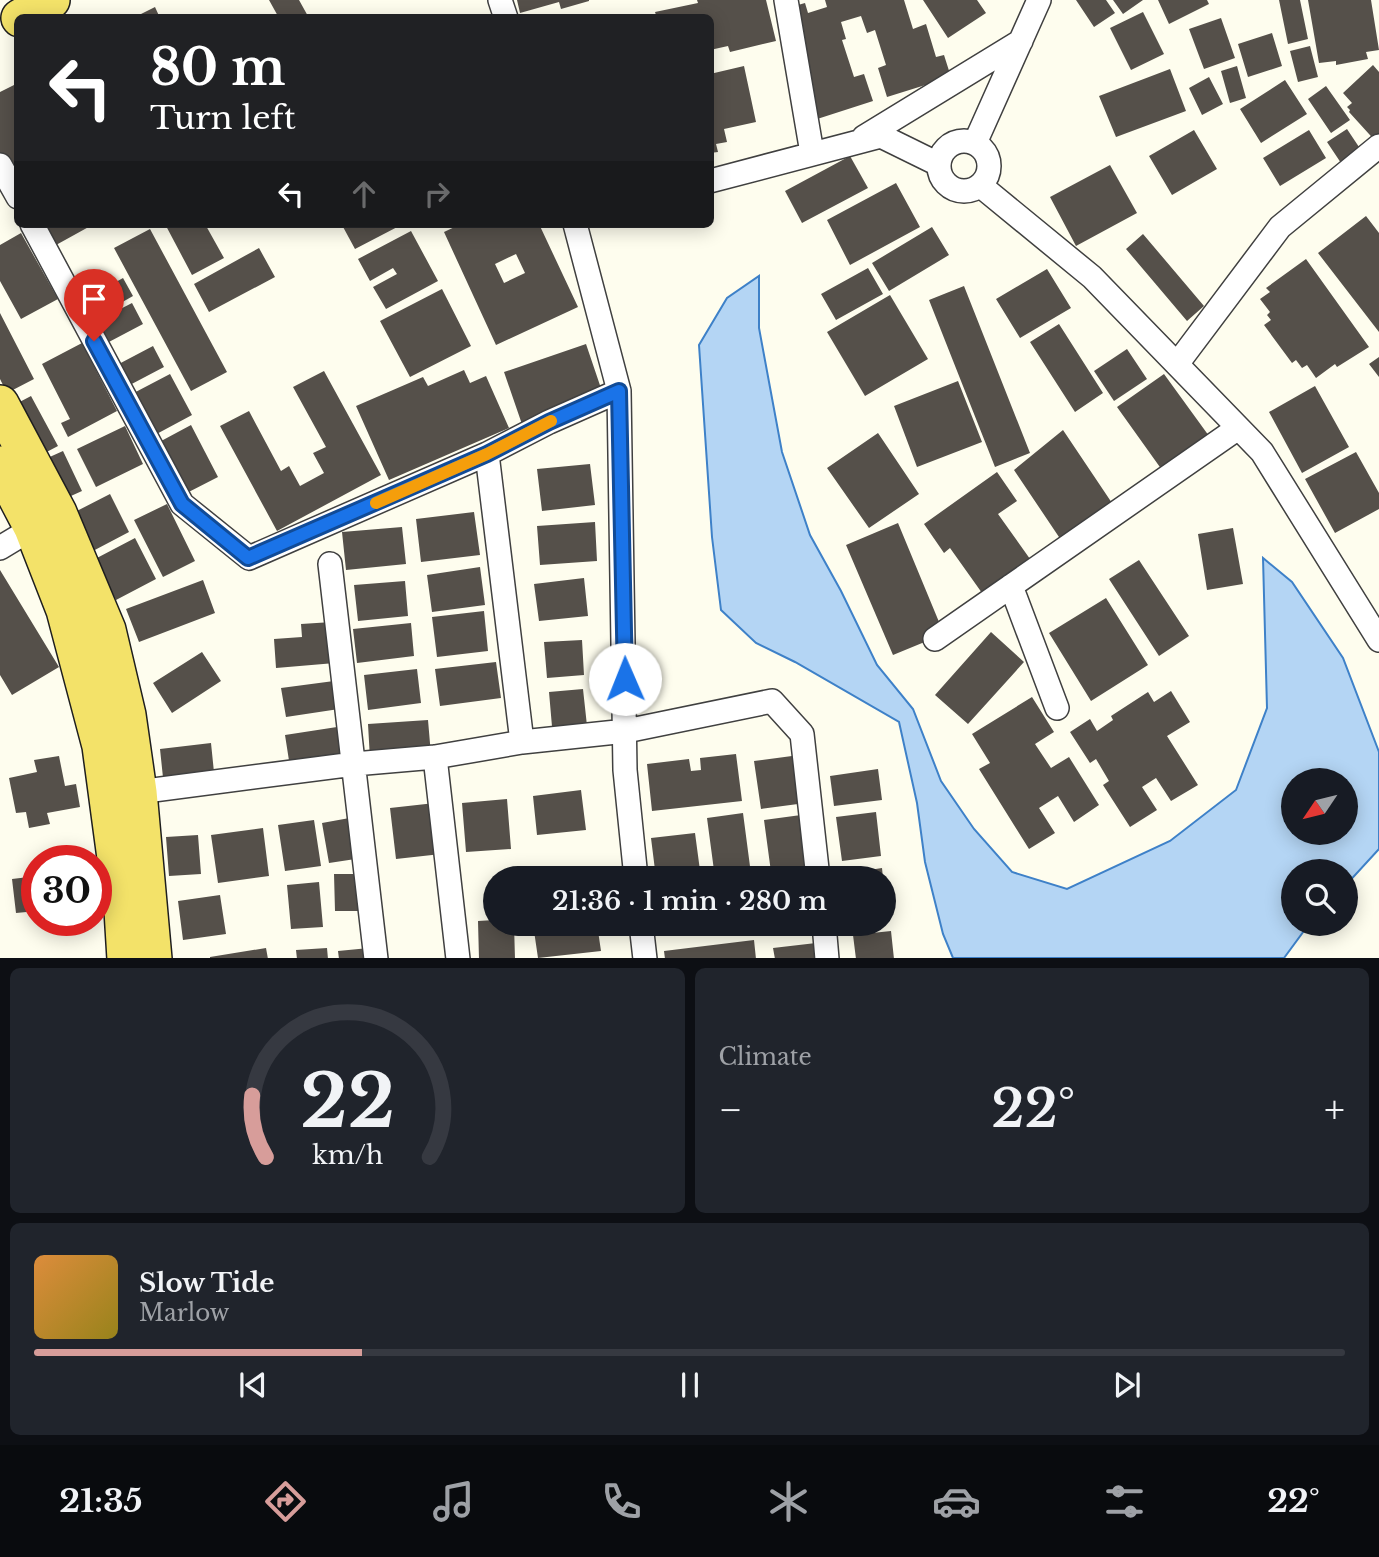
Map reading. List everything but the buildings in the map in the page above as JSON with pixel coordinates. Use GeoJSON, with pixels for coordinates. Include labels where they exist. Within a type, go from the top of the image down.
{"type":"FeatureCollection","features":[{"type":"Feature","properties":{"kind":"main road"},"geometry":{"type":"LineString","coordinates":[[26,14],[51,0]]}},
{"type":"Feature","properties":{"kind":"main road"},"geometry":{"type":"LineString","coordinates":[[0,404],[45,520],[107,630],[127,715],[138,792],[153,958]]}},
{"type":"Feature","properties":{"kind":"main road"},"geometry":{"type":"LineString","coordinates":[[0,465],[45,520],[65,610],[101,746],[123,910],[126,958]]}},
{"type":"Feature","properties":{"kind":"street"},"geometry":{"type":"LineString","coordinates":[[786,0],[812,153]]}},
{"type":"Feature","properties":{"kind":"street"},"geometry":{"type":"LineString","coordinates":[[975,143],[1039,0]]}},
{"type":"Feature","properties":{"kind":"street"},"geometry":{"type":"LineString","coordinates":[[856,142],[1021,41]]}},
{"type":"Feature","properties":{"kind":"street"},"geometry":{"type":"LineString","coordinates":[[714,180],[881,136],[938,164]]}},
{"type":"Feature","properties":{"kind":"street"},"geometry":{"type":"LineString","coordinates":[[965,141],[975,143],[983,149],[989,168],[981,186],[962,192],[944,183],[939,175],[938,164],[947,147],[955,142],[965,141]]}},
{"type":"Feature","properties":{"kind":"street"},"geometry":{"type":"LineString","coordinates":[[1177,365],[1280,227],[1379,146]]}},
{"type":"Feature","properties":{"kind":"street"},"geometry":{"type":"LineString","coordinates":[[0,165],[14,190]]}},
{"type":"Feature","properties":{"kind":"street"},"geometry":{"type":"LineString","coordinates":[[981,186],[1092,277],[1262,452],[1379,639]]}},
{"type":"Feature","properties":{"kind":"street"},"geometry":{"type":"LineString","coordinates":[[34,228],[182,504],[248,558],[487,454],[549,422],[619,391]]}},
{"type":"Feature","properties":{"kind":"street"},"geometry":{"type":"LineString","coordinates":[[576,228],[619,391],[625,770],[635,866]]}},
{"type":"Feature","properties":{"kind":"street"},"geometry":{"type":"LineString","coordinates":[[935,639],[1238,428]]}},
{"type":"Feature","properties":{"kind":"street"},"geometry":{"type":"LineString","coordinates":[[487,454],[523,743]]}},
{"type":"Feature","properties":{"kind":"street"},"geometry":{"type":"LineString","coordinates":[[0,548],[45,520]]}},
{"type":"Feature","properties":{"kind":"street"},"geometry":{"type":"LineString","coordinates":[[330,564],[376,958]]}},
{"type":"Feature","properties":{"kind":"street"},"geometry":{"type":"LineString","coordinates":[[1011,586],[1057,708]]}},
{"type":"Feature","properties":{"kind":"street"},"geometry":{"type":"LineString","coordinates":[[138,792],[354,764],[435,757],[626,731],[772,701],[802,734],[817,866]]}},
{"type":"Feature","properties":{"kind":"street"},"geometry":{"type":"LineString","coordinates":[[435,757],[458,958]]}},
{"type":"Feature","properties":{"kind":"street"},"geometry":{"type":"LineString","coordinates":[[642,936],[645,958]]}},
{"type":"Feature","properties":{"kind":"street"},"geometry":{"type":"LineString","coordinates":[[825,936],[827,958]]}},
{"type":"Feature","properties":{"kind":"water"},"geometry":{"type":"Polygon","coordinates":[[[759,276],[759,328],[782,452],[810,535],[877,665],[913,709],[941,781],[974,829],[1012,872],[1067,889],[1170,841],[1236,790],[1267,708],[1263,558],[1292,582],[1343,658],[1379,752],[1379,849],[1358,872],[1358,859],[1281,859],[1281,936],[1300,936],[1284,958],[953,958],[943,934],[925,862],[917,803],[899,722],[795,662],[756,643],[721,610],[712,537],[699,345],[727,298],[759,276]]]}},
{"type":"Feature","properties":{"kind":"slow traffic"},"geometry":{"type":"LineString","coordinates":[[376,503],[487,454],[551,421]]}},
{"type":"Feature","properties":{"kind":"route"},"geometry":{"type":"LineString","coordinates":[[94,341],[182,504],[248,558],[487,454],[549,422],[619,391],[625,679]]}}]}
